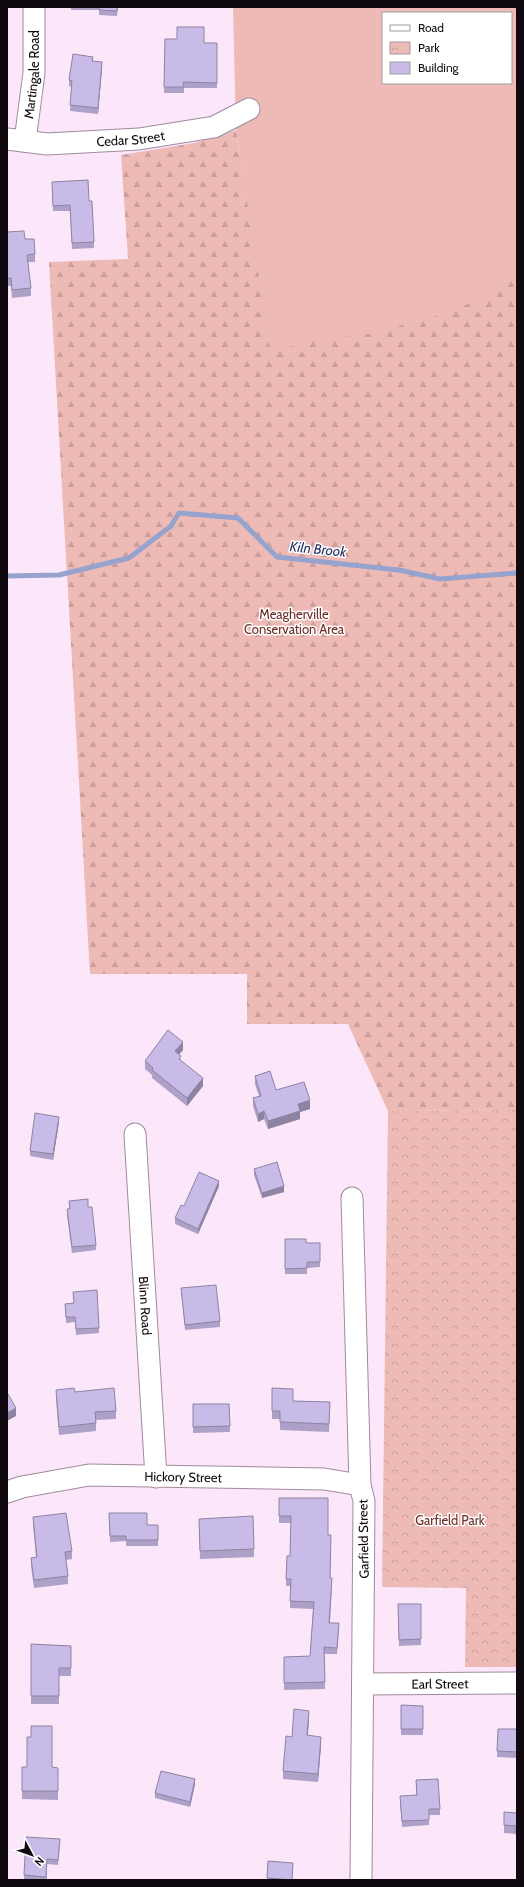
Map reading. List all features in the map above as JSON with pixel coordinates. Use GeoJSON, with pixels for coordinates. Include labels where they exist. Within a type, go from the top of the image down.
{"type":"FeatureCollection","features":[{"type":"Feature","properties":{"kind":"street","name":"Martingale Road"},"geometry":{"type":"LineString","coordinates":[[16,140],[34,73],[34,7]]}},
{"type":"Feature","properties":{"kind":"street","name":"Cedar Street"},"geometry":{"type":"LineString","coordinates":[[16,140],[47,144],[139,139],[214,127],[249,109]]}},
{"type":"Feature","properties":{"kind":"street","name":"Blinn Road"},"geometry":{"type":"LineString","coordinates":[[136,1134],[156,1477]]}},
{"type":"Feature","properties":{"kind":"street","name":"Garfield Street"},"geometry":{"type":"LineString","coordinates":[[352,1198],[360,1485],[364,1501],[361,1880]]}},
{"type":"Feature","properties":{"kind":"street","name":"Hickory Street"},"geometry":{"type":"LineString","coordinates":[[7,1492],[22,1487],[89,1475],[324,1478],[360,1485]]}},
{"type":"Feature","properties":{"kind":"street","name":"Earl Street"},"geometry":{"type":"LineString","coordinates":[[363,1684],[517,1683]]}},
{"type":"Feature","properties":{"kind":"green space"},"geometry":{"type":"Polygon","coordinates":[[[233,7],[517,7],[517,396],[269,349],[236,130],[233,7]]]}},
{"type":"Feature","properties":{"kind":"green space","name":"Meagherville Conservation Area"},"geometry":{"type":"Polygon","coordinates":[[[236,130],[270,349],[294,346],[318,340],[369,334],[430,318],[476,301],[504,283],[517,268],[517,1110],[388,1111],[348,1024],[247,1024],[247,974],[90,974],[49,262],[128,259],[121,155],[194,143],[236,130]]]}},
{"type":"Feature","properties":{"kind":"green space","name":"Garfield Park"},"geometry":{"type":"Polygon","coordinates":[[[517,1110],[517,1667],[465,1667],[466,1588],[382,1587],[388,1111],[517,1110]]]}},
{"type":"Feature","properties":{"kind":"building"},"geometry":{"type":"Polygon","coordinates":[[[99,7],[117,7],[117,11],[99,10],[99,7]]]}},
{"type":"Feature","properties":{"kind":"building"},"geometry":{"type":"Polygon","coordinates":[[[177,27],[204,27],[204,43],[217,43],[217,83],[183,82],[184,87],[164,87],[165,39],[177,39],[177,27]]]}},
{"type":"Feature","properties":{"kind":"building"},"geometry":{"type":"Polygon","coordinates":[[[73,54],[93,57],[92,61],[102,62],[98,108],[70,105],[72,81],[69,80],[73,54]]]}},
{"type":"Feature","properties":{"kind":"building"},"geometry":{"type":"Polygon","coordinates":[[[88,180],[89,201],[92,201],[94,242],[72,243],[70,205],[53,206],[52,182],[88,180]]]}},
{"type":"Feature","properties":{"kind":"building"},"geometry":{"type":"Polygon","coordinates":[[[24,231],[25,239],[34,239],[35,254],[27,255],[31,288],[12,290],[11,278],[7,278],[7,232],[24,231]]]}},
{"type":"Feature","properties":{"kind":"building"},"geometry":{"type":"Polygon","coordinates":[[[168,1030],[183,1042],[175,1051],[181,1056],[179,1059],[203,1078],[187,1098],[152,1070],[153,1068],[145,1061],[168,1030]]]}},
{"type":"Feature","properties":{"kind":"building"},"geometry":{"type":"Polygon","coordinates":[[[270,1071],[276,1090],[304,1082],[310,1100],[298,1104],[300,1111],[268,1121],[264,1111],[258,1114],[253,1098],[261,1096],[255,1076],[270,1071]]]}},
{"type":"Feature","properties":{"kind":"building"},"geometry":{"type":"Polygon","coordinates":[[[35,1113],[59,1117],[53,1154],[30,1151],[35,1113]]]}},
{"type":"Feature","properties":{"kind":"building"},"geometry":{"type":"Polygon","coordinates":[[[277,1162],[284,1186],[262,1193],[254,1169],[277,1162]]]}},
{"type":"Feature","properties":{"kind":"building"},"geometry":{"type":"Polygon","coordinates":[[[199,1172],[219,1181],[198,1229],[175,1218],[181,1205],[184,1206],[199,1172]]]}},
{"type":"Feature","properties":{"kind":"building"},"geometry":{"type":"Polygon","coordinates":[[[88,1199],[88,1207],[92,1207],[96,1245],[72,1247],[67,1209],[70,1209],[69,1201],[88,1199]]]}},
{"type":"Feature","properties":{"kind":"building"},"geometry":{"type":"Polygon","coordinates":[[[285,1239],[306,1239],[306,1243],[320,1243],[320,1262],[307,1262],[307,1268],[285,1269],[285,1239]]]}},
{"type":"Feature","properties":{"kind":"building"},"geometry":{"type":"Polygon","coordinates":[[[216,1285],[220,1321],[185,1325],[181,1288],[216,1285]]]}},
{"type":"Feature","properties":{"kind":"building"},"geometry":{"type":"Polygon","coordinates":[[[97,1290],[99,1328],[76,1329],[75,1317],[66,1317],[65,1304],[74,1303],[73,1292],[97,1290]]]}},
{"type":"Feature","properties":{"kind":"building"},"geometry":{"type":"Polygon","coordinates":[[[74,1388],[75,1392],[114,1388],[116,1411],[95,1412],[96,1423],[59,1427],[56,1390],[74,1388]]]}},
{"type":"Feature","properties":{"kind":"building"},"geometry":{"type":"Polygon","coordinates":[[[272,1388],[293,1389],[293,1401],[330,1402],[329,1424],[280,1422],[280,1411],[272,1411],[272,1388]]]}},
{"type":"Feature","properties":{"kind":"building"},"geometry":{"type":"Polygon","coordinates":[[[8,1394],[16,1408],[7,1413],[7,1395],[8,1394]]]}},
{"type":"Feature","properties":{"kind":"building"},"geometry":{"type":"Polygon","coordinates":[[[193,1404],[229,1404],[230,1426],[193,1427],[193,1404]]]}},
{"type":"Feature","properties":{"kind":"building"},"geometry":{"type":"Polygon","coordinates":[[[279,1498],[328,1498],[328,1535],[331,1535],[330,1578],[332,1578],[329,1623],[339,1623],[337,1648],[324,1647],[325,1682],[284,1683],[284,1657],[310,1656],[314,1602],[290,1601],[291,1579],[286,1579],[287,1556],[290,1556],[291,1516],[279,1516],[279,1498]]]}},
{"type":"Feature","properties":{"kind":"building"},"geometry":{"type":"Polygon","coordinates":[[[66,1513],[72,1551],[65,1552],[68,1576],[34,1580],[31,1558],[37,1557],[33,1517],[66,1513]]]}},
{"type":"Feature","properties":{"kind":"building"},"geometry":{"type":"Polygon","coordinates":[[[109,1513],[147,1513],[147,1525],[158,1525],[158,1540],[126,1540],[126,1536],[110,1536],[109,1513]]]}},
{"type":"Feature","properties":{"kind":"building"},"geometry":{"type":"Polygon","coordinates":[[[253,1516],[254,1549],[200,1551],[199,1519],[253,1516]]]}},
{"type":"Feature","properties":{"kind":"building"},"geometry":{"type":"Polygon","coordinates":[[[398,1604],[421,1604],[421,1639],[399,1640],[398,1604]]]}},
{"type":"Feature","properties":{"kind":"building"},"geometry":{"type":"Polygon","coordinates":[[[31,1644],[71,1646],[71,1668],[59,1668],[59,1696],[31,1696],[31,1644]]]}},
{"type":"Feature","properties":{"kind":"building"},"geometry":{"type":"Polygon","coordinates":[[[401,1705],[423,1706],[423,1729],[401,1729],[401,1705]]]}},
{"type":"Feature","properties":{"kind":"building"},"geometry":{"type":"Polygon","coordinates":[[[294,1709],[309,1711],[307,1735],[321,1737],[318,1774],[283,1771],[286,1736],[292,1737],[294,1709]]]}},
{"type":"Feature","properties":{"kind":"building"},"geometry":{"type":"Polygon","coordinates":[[[31,1726],[52,1726],[52,1767],[58,1768],[58,1791],[22,1791],[22,1767],[27,1767],[27,1737],[31,1737],[31,1726]]]}},
{"type":"Feature","properties":{"kind":"building"},"geometry":{"type":"Polygon","coordinates":[[[498,1729],[517,1729],[517,1752],[497,1751],[498,1729]]]}},
{"type":"Feature","properties":{"kind":"building"},"geometry":{"type":"Polygon","coordinates":[[[161,1771],[195,1779],[190,1802],[155,1793],[161,1771]]]}},
{"type":"Feature","properties":{"kind":"building"},"geometry":{"type":"Polygon","coordinates":[[[438,1779],[440,1809],[429,1809],[429,1820],[402,1821],[400,1796],[417,1795],[416,1780],[438,1779]]]}},
{"type":"Feature","properties":{"kind":"building"},"geometry":{"type":"Polygon","coordinates":[[[504,1812],[517,1813],[517,1833],[516,1826],[504,1825],[504,1812]]]}},
{"type":"Feature","properties":{"kind":"building"},"geometry":{"type":"Polygon","coordinates":[[[26,1837],[60,1839],[58,1860],[47,1859],[46,1877],[24,1875],[26,1837]]]}},
{"type":"Feature","properties":{"kind":"building"},"geometry":{"type":"Polygon","coordinates":[[[268,1861],[293,1863],[292,1880],[267,1878],[268,1861]]]}},
{"type":"Feature","properties":{"kind":"waterway","name":"Kiln Brook"},"geometry":{"type":"LineString","coordinates":[[7,576],[59,575],[129,558],[171,526],[179,513],[238,518],[277,557],[399,570],[440,579],[517,573]]}}]}
